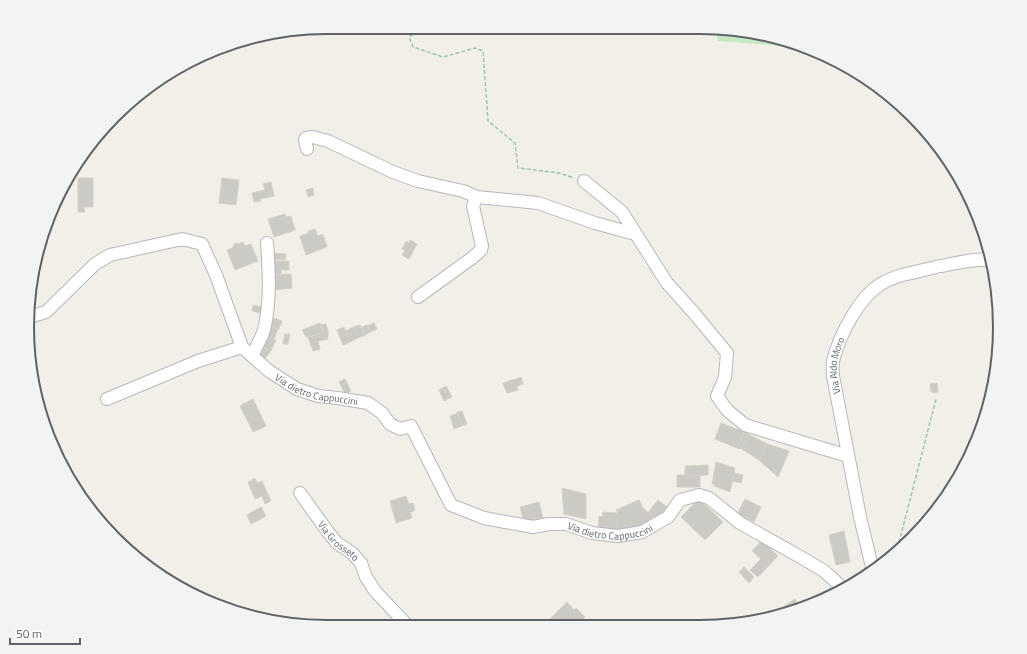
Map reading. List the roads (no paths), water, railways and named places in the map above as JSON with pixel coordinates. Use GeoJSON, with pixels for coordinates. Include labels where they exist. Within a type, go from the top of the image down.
{"type":"FeatureCollection","features":[{"type":"Feature","properties":{"kind":"street"},"geometry":{"type":"LineString","coordinates":[[307,149],[306,138],[316,138],[328,141],[393,172],[418,181],[463,191],[476,197],[538,203],[635,234]]}},
{"type":"Feature","properties":{"kind":"street"},"geometry":{"type":"LineString","coordinates":[[584,181],[622,212],[667,283],[727,353],[725,377],[717,396],[727,410],[745,425],[848,456]]}},
{"type":"Feature","properties":{"kind":"street"},"geometry":{"type":"LineString","coordinates":[[418,297],[481,250],[482,246],[473,206],[476,197]]}},
{"type":"Feature","properties":{"kind":"street","name":"Via dietro Cappuccini"},"geometry":{"type":"LineString","coordinates":[[35,315],[46,312],[95,264],[110,255],[182,239],[202,244],[216,275],[242,347],[269,371],[297,389],[318,396],[368,403],[382,413],[390,424],[400,429],[411,426],[451,505],[484,518],[533,527],[549,524],[566,524],[592,533],[618,536],[642,532],[668,517],[680,500],[699,495],[709,498],[740,522],[804,558],[824,571],[839,585]]}},
{"type":"Feature","properties":{"kind":"street"},"geometry":{"type":"LineString","coordinates":[[252,356],[263,332],[267,314],[270,289],[268,243]]}},
{"type":"Feature","properties":{"kind":"street","name":"Via Aldo Moro"},"geometry":{"type":"LineString","coordinates":[[871,565],[833,376],[833,362],[838,346],[845,330],[862,302],[881,284],[897,276],[958,263],[985,259]]}},
{"type":"Feature","properties":{"kind":"street"},"geometry":{"type":"LineString","coordinates":[[107,399],[198,361],[242,347]]}},
{"type":"Feature","properties":{"kind":"street","name":"Via Grosseto"},"geometry":{"type":"LineString","coordinates":[[300,493],[337,543],[352,553],[361,563],[366,577],[375,591],[402,620]]}}]}
